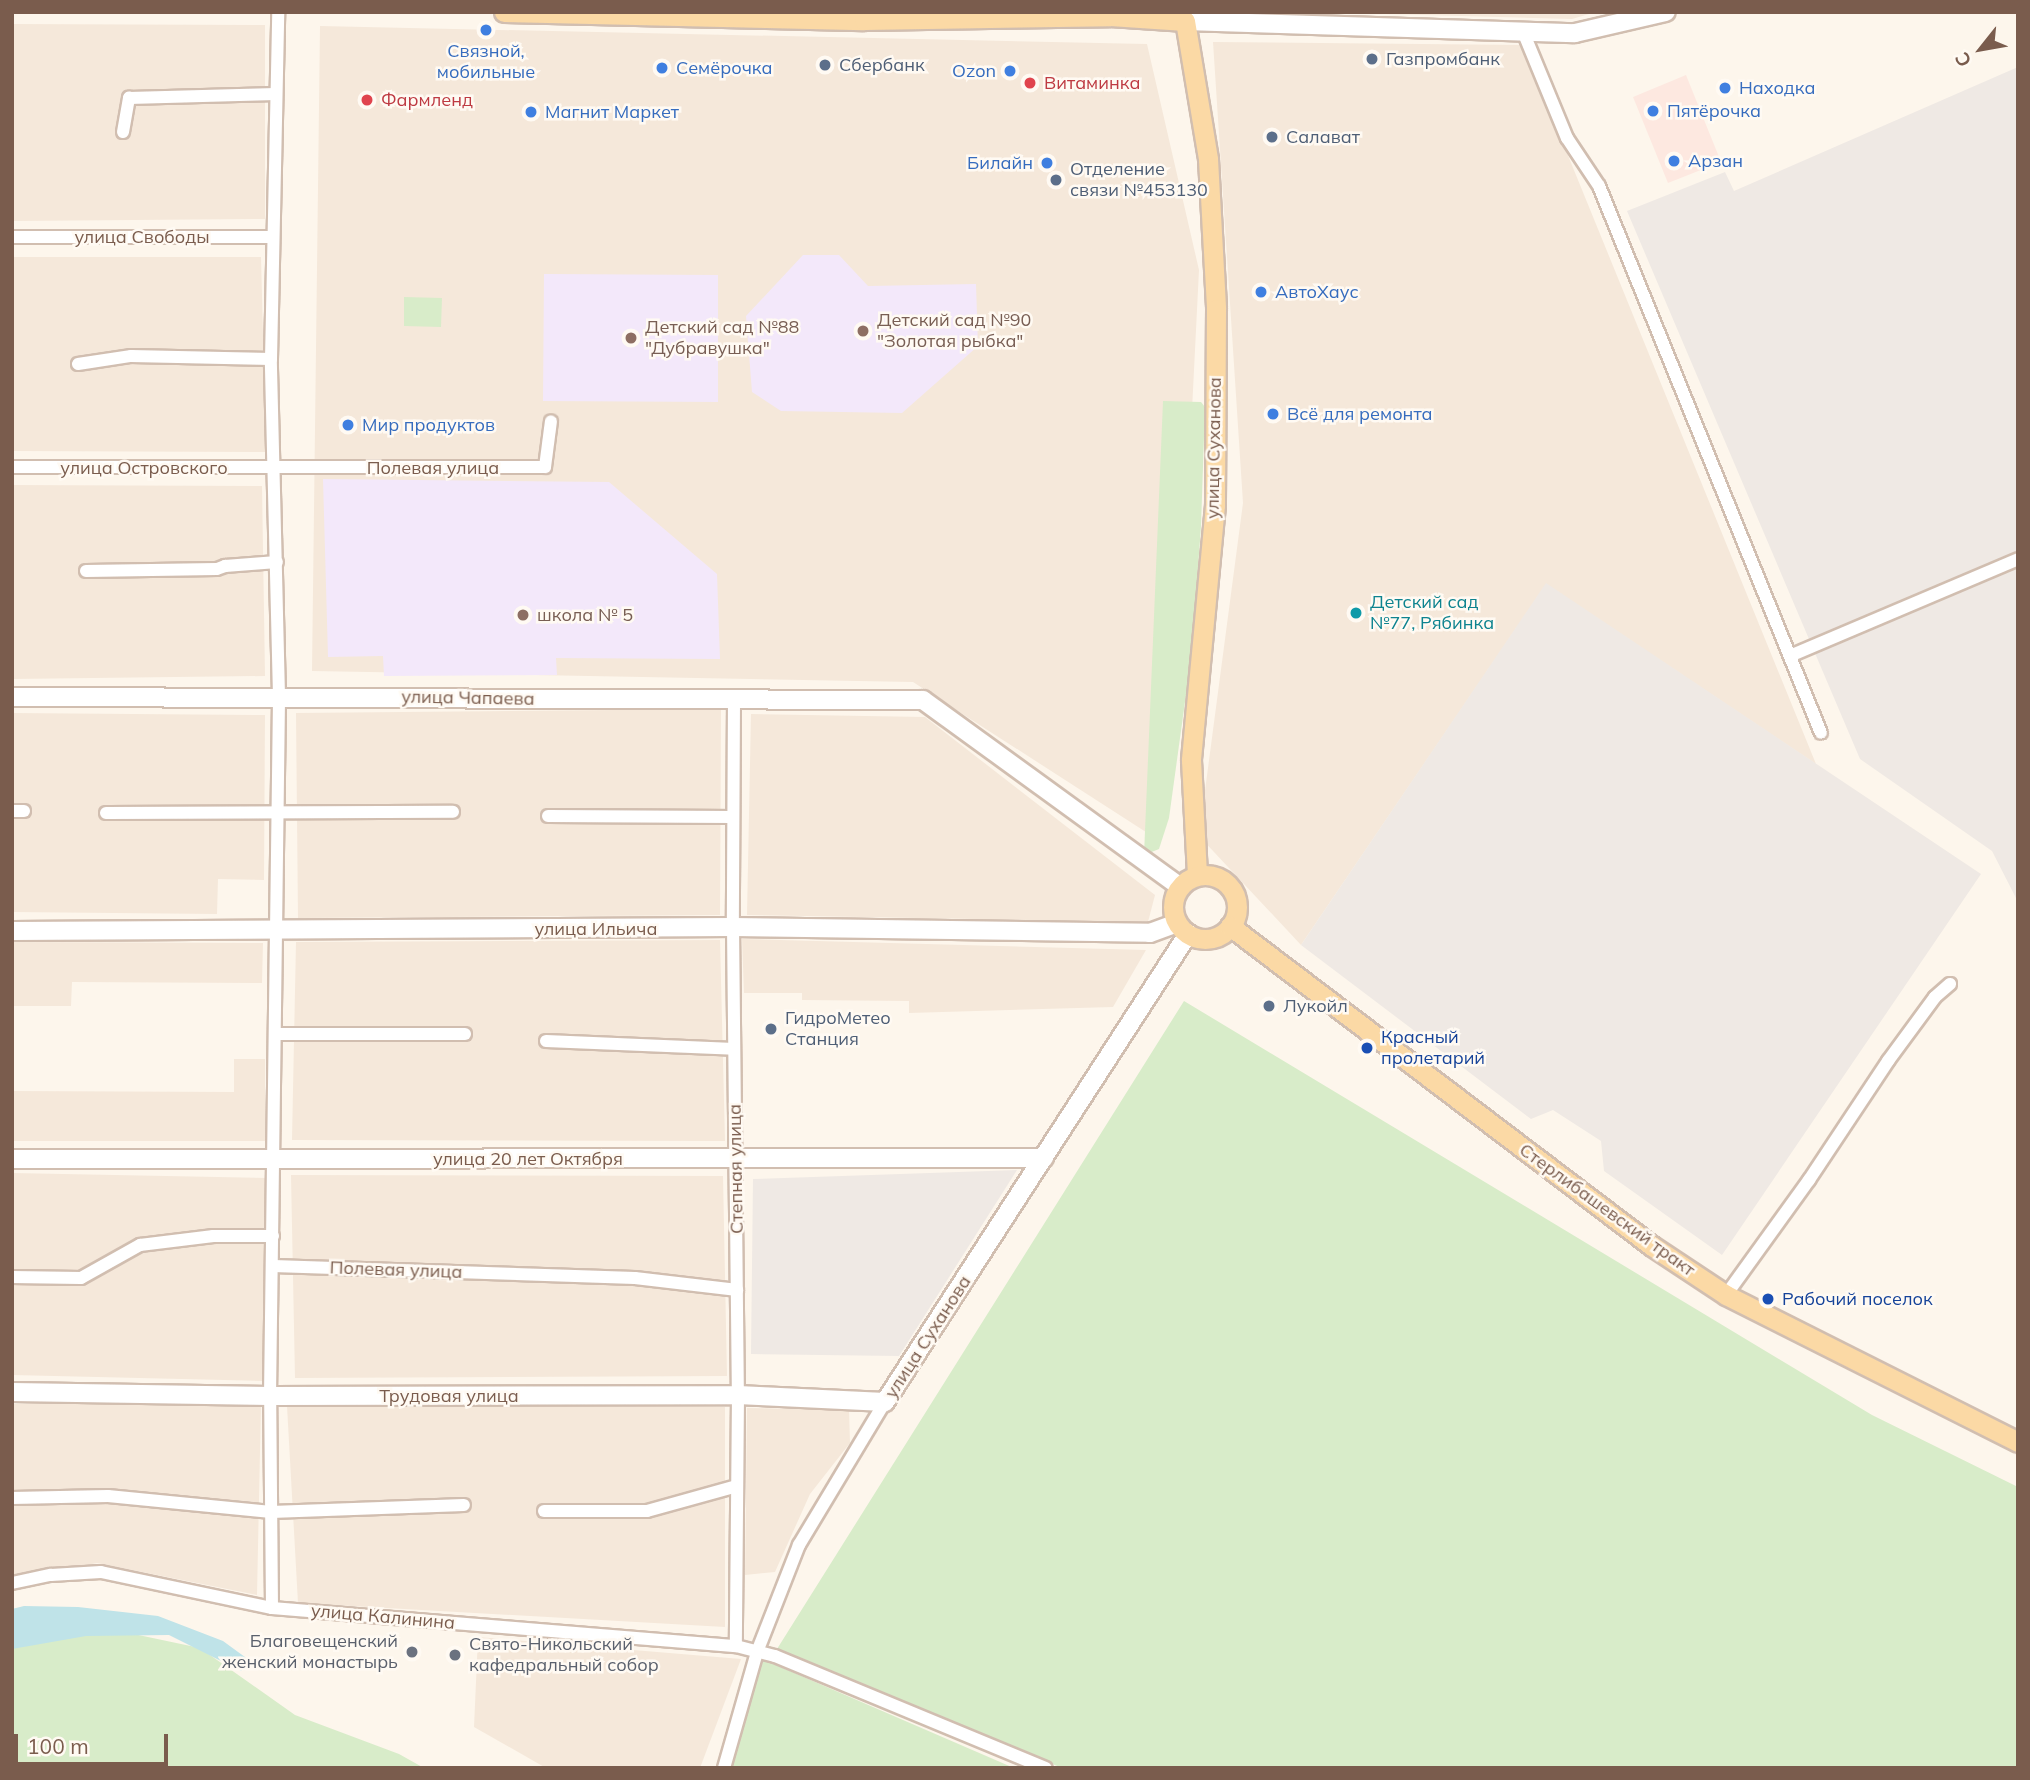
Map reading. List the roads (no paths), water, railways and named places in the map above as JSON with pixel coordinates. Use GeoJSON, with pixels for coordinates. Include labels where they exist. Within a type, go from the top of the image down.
{"type":"FeatureCollection","features":[{"type":"Feature","properties":{"kind":"main road"},"geometry":{"type":"LineString","coordinates":[[504,12],[864,20],[1110,14],[1185,21],[1522,29],[1575,33],[1666,12]]}},
{"type":"Feature","properties":{"kind":"main road","name":"улица Суханова"},"geometry":{"type":"LineString","coordinates":[[1185,21],[1208,159],[1216,309],[1215,505],[1191,760],[1197,875]]}},
{"type":"Feature","properties":{"kind":"main road","name":"улица Чапаева"},"geometry":{"type":"LineString","coordinates":[[12,697],[279,696],[923,701],[1180,886]]}},
{"type":"Feature","properties":{"kind":"main road"},"geometry":{"type":"LineString","coordinates":[[1197,875],[1218,877],[1233,892],[1236,913],[1230,926],[1217,937],[1206,939],[1183,929],[1172,906],[1180,886],[1197,875]]}},
{"type":"Feature","properties":{"kind":"main road","name":"Стерлибашевский тракт"},"geometry":{"type":"LineString","coordinates":[[1230,926],[1641,1238],[1726,1295],[2018,1442]]}},
{"type":"Feature","properties":{"kind":"main road","name":"улица Ильича"},"geometry":{"type":"LineString","coordinates":[[12,931],[733,928],[1150,933],[1183,929]]}},
{"type":"Feature","properties":{"kind":"main road","name":"улица Суханова"},"geometry":{"type":"LineString","coordinates":[[885,1402],[1044,1158],[1183,929]]}},
{"type":"Feature","properties":{"kind":"main road","name":"улица 20 лет Октября"},"geometry":{"type":"LineString","coordinates":[[12,1160],[275,1157],[736,1161],[1044,1158]]}},
{"type":"Feature","properties":{"kind":"main road","name":"Трудовая улица"},"geometry":{"type":"LineString","coordinates":[[12,1392],[270,1396],[738,1395],[885,1402]]}},
{"type":"Feature","properties":{"kind":"street"},"geometry":{"type":"LineString","coordinates":[[272,1608],[270,1396],[279,696],[271,359],[278,12]]}},
{"type":"Feature","properties":{"kind":"street"},"geometry":{"type":"LineString","coordinates":[[1522,29],[1567,138],[1599,186],[1821,733]]}},
{"type":"Feature","properties":{"kind":"street"},"geometry":{"type":"LineString","coordinates":[[123,132],[129,98],[276,94]]}},
{"type":"Feature","properties":{"kind":"street","name":"улица Свободы"},"geometry":{"type":"LineString","coordinates":[[12,237],[273,237]]}},
{"type":"Feature","properties":{"kind":"street"},"geometry":{"type":"LineString","coordinates":[[78,364],[131,356],[271,359]]}},
{"type":"Feature","properties":{"kind":"street","name":"Полевая улица"},"geometry":{"type":"LineString","coordinates":[[275,469],[545,467],[551,422]]}},
{"type":"Feature","properties":{"kind":"street","name":"улица Островского"},"geometry":{"type":"LineString","coordinates":[[12,467],[275,469]]}},
{"type":"Feature","properties":{"kind":"street"},"geometry":{"type":"LineString","coordinates":[[1790,656],[2018,559]]}},
{"type":"Feature","properties":{"kind":"street"},"geometry":{"type":"LineString","coordinates":[[86,570],[217,569],[225,565],[277,562]]}},
{"type":"Feature","properties":{"kind":"street","name":"Степная улица"},"geometry":{"type":"LineString","coordinates":[[734,700],[733,928],[738,1395],[736,1646]]}},
{"type":"Feature","properties":{"kind":"street"},"geometry":{"type":"LineString","coordinates":[[106,813],[453,812]]}},
{"type":"Feature","properties":{"kind":"street"},"geometry":{"type":"LineString","coordinates":[[548,816],[733,817]]}},
{"type":"Feature","properties":{"kind":"street"},"geometry":{"type":"LineString","coordinates":[[1726,1295],[1809,1180],[1888,1061],[1935,997],[1950,984]]}},
{"type":"Feature","properties":{"kind":"street"},"geometry":{"type":"LineString","coordinates":[[276,1034],[466,1034]]}},
{"type":"Feature","properties":{"kind":"street"},"geometry":{"type":"LineString","coordinates":[[546,1041],[734,1049]]}},
{"type":"Feature","properties":{"kind":"street"},"geometry":{"type":"LineString","coordinates":[[12,1277],[81,1278],[140,1245],[213,1236],[273,1236]]}},
{"type":"Feature","properties":{"kind":"street","name":"Полевая улица"},"geometry":{"type":"LineString","coordinates":[[273,1266],[635,1278],[737,1290]]}},
{"type":"Feature","properties":{"kind":"street","name":"улица Суханова"},"geometry":{"type":"LineString","coordinates":[[724,1768],[757,1652],[799,1545],[885,1402]]}},
{"type":"Feature","properties":{"kind":"street"},"geometry":{"type":"LineString","coordinates":[[544,1511],[647,1511],[737,1486]]}},
{"type":"Feature","properties":{"kind":"street"},"geometry":{"type":"LineString","coordinates":[[12,1498],[108,1496],[271,1512],[464,1505]]}},
{"type":"Feature","properties":{"kind":"street","name":"улица Калинина"},"geometry":{"type":"LineString","coordinates":[[12,1583],[51,1575],[101,1572],[272,1608],[736,1646],[775,1656],[1037,1766]]}},
{"type":"Feature","properties":{"kind":"water"},"geometry":{"type":"Polygon","coordinates":[[[24,1606],[78,1607],[158,1616],[223,1641],[249,1660],[241,1671],[169,1635],[86,1636],[12,1649],[12,1609],[24,1606]]]}},
{"type":"Feature","properties":{"kind":"place","name":"Связной, мобильные"},"geometry":{"type":"Point","coordinates":[486,30]}},
{"type":"Feature","properties":{"kind":"place","name":"Газпромбанк"},"geometry":{"type":"Point","coordinates":[1372,59]}},
{"type":"Feature","properties":{"kind":"place","name":"Сбербанк"},"geometry":{"type":"Point","coordinates":[825,65]}},
{"type":"Feature","properties":{"kind":"place","name":"Семёрочка"},"geometry":{"type":"Point","coordinates":[662,68]}},
{"type":"Feature","properties":{"kind":"place","name":"Ozon"},"geometry":{"type":"Point","coordinates":[1010,71]}},
{"type":"Feature","properties":{"kind":"place","name":"Витаминка"},"geometry":{"type":"Point","coordinates":[1030,83]}},
{"type":"Feature","properties":{"kind":"place","name":"Находка"},"geometry":{"type":"Point","coordinates":[1725,88]}},
{"type":"Feature","properties":{"kind":"place","name":"Фармленд"},"geometry":{"type":"Point","coordinates":[367,100]}},
{"type":"Feature","properties":{"kind":"place","name":"Пятёрочка"},"geometry":{"type":"Point","coordinates":[1653,111]}},
{"type":"Feature","properties":{"kind":"place","name":"Магнит Маркет"},"geometry":{"type":"Point","coordinates":[531,112]}},
{"type":"Feature","properties":{"kind":"place","name":"Салават"},"geometry":{"type":"Point","coordinates":[1272,137]}},
{"type":"Feature","properties":{"kind":"place","name":"Арзан"},"geometry":{"type":"Point","coordinates":[1674,161]}},
{"type":"Feature","properties":{"kind":"place","name":"Билайн"},"geometry":{"type":"Point","coordinates":[1047,163]}},
{"type":"Feature","properties":{"kind":"place","name":"Отделение связи №453130"},"geometry":{"type":"Point","coordinates":[1056,180]}},
{"type":"Feature","properties":{"kind":"place","name":"АвтоХаус"},"geometry":{"type":"Point","coordinates":[1261,292]}},
{"type":"Feature","properties":{"kind":"place","name":"Детский сад №90 \"Золотая рыбка\""},"geometry":{"type":"Point","coordinates":[863,331]}},
{"type":"Feature","properties":{"kind":"place","name":"Детский сад №88 \"Дубравушка\""},"geometry":{"type":"Point","coordinates":[631,338]}},
{"type":"Feature","properties":{"kind":"place","name":"Всё для ремонта"},"geometry":{"type":"Point","coordinates":[1273,414]}},
{"type":"Feature","properties":{"kind":"place","name":"Мир продуктов"},"geometry":{"type":"Point","coordinates":[348,425]}},
{"type":"Feature","properties":{"kind":"place","name":"Детский сад №77, Рябинка"},"geometry":{"type":"Point","coordinates":[1356,613]}},
{"type":"Feature","properties":{"kind":"place","name":"школа № 5"},"geometry":{"type":"Point","coordinates":[523,615]}},
{"type":"Feature","properties":{"kind":"place","name":"Лукойл"},"geometry":{"type":"Point","coordinates":[1269,1006]}},
{"type":"Feature","properties":{"kind":"place","name":"ГидроМетео Станция"},"geometry":{"type":"Point","coordinates":[771,1029]}},
{"type":"Feature","properties":{"kind":"place","name":"Красный пролетарий"},"geometry":{"type":"Point","coordinates":[1367,1048]}},
{"type":"Feature","properties":{"kind":"place","name":"Рабочий поселок"},"geometry":{"type":"Point","coordinates":[1768,1299]}},
{"type":"Feature","properties":{"kind":"place","name":"Благовещенский женский монастырь"},"geometry":{"type":"Point","coordinates":[412,1652]}},
{"type":"Feature","properties":{"kind":"place","name":"Свято-Никольский кафедральный собор"},"geometry":{"type":"Point","coordinates":[455,1655]}}]}
